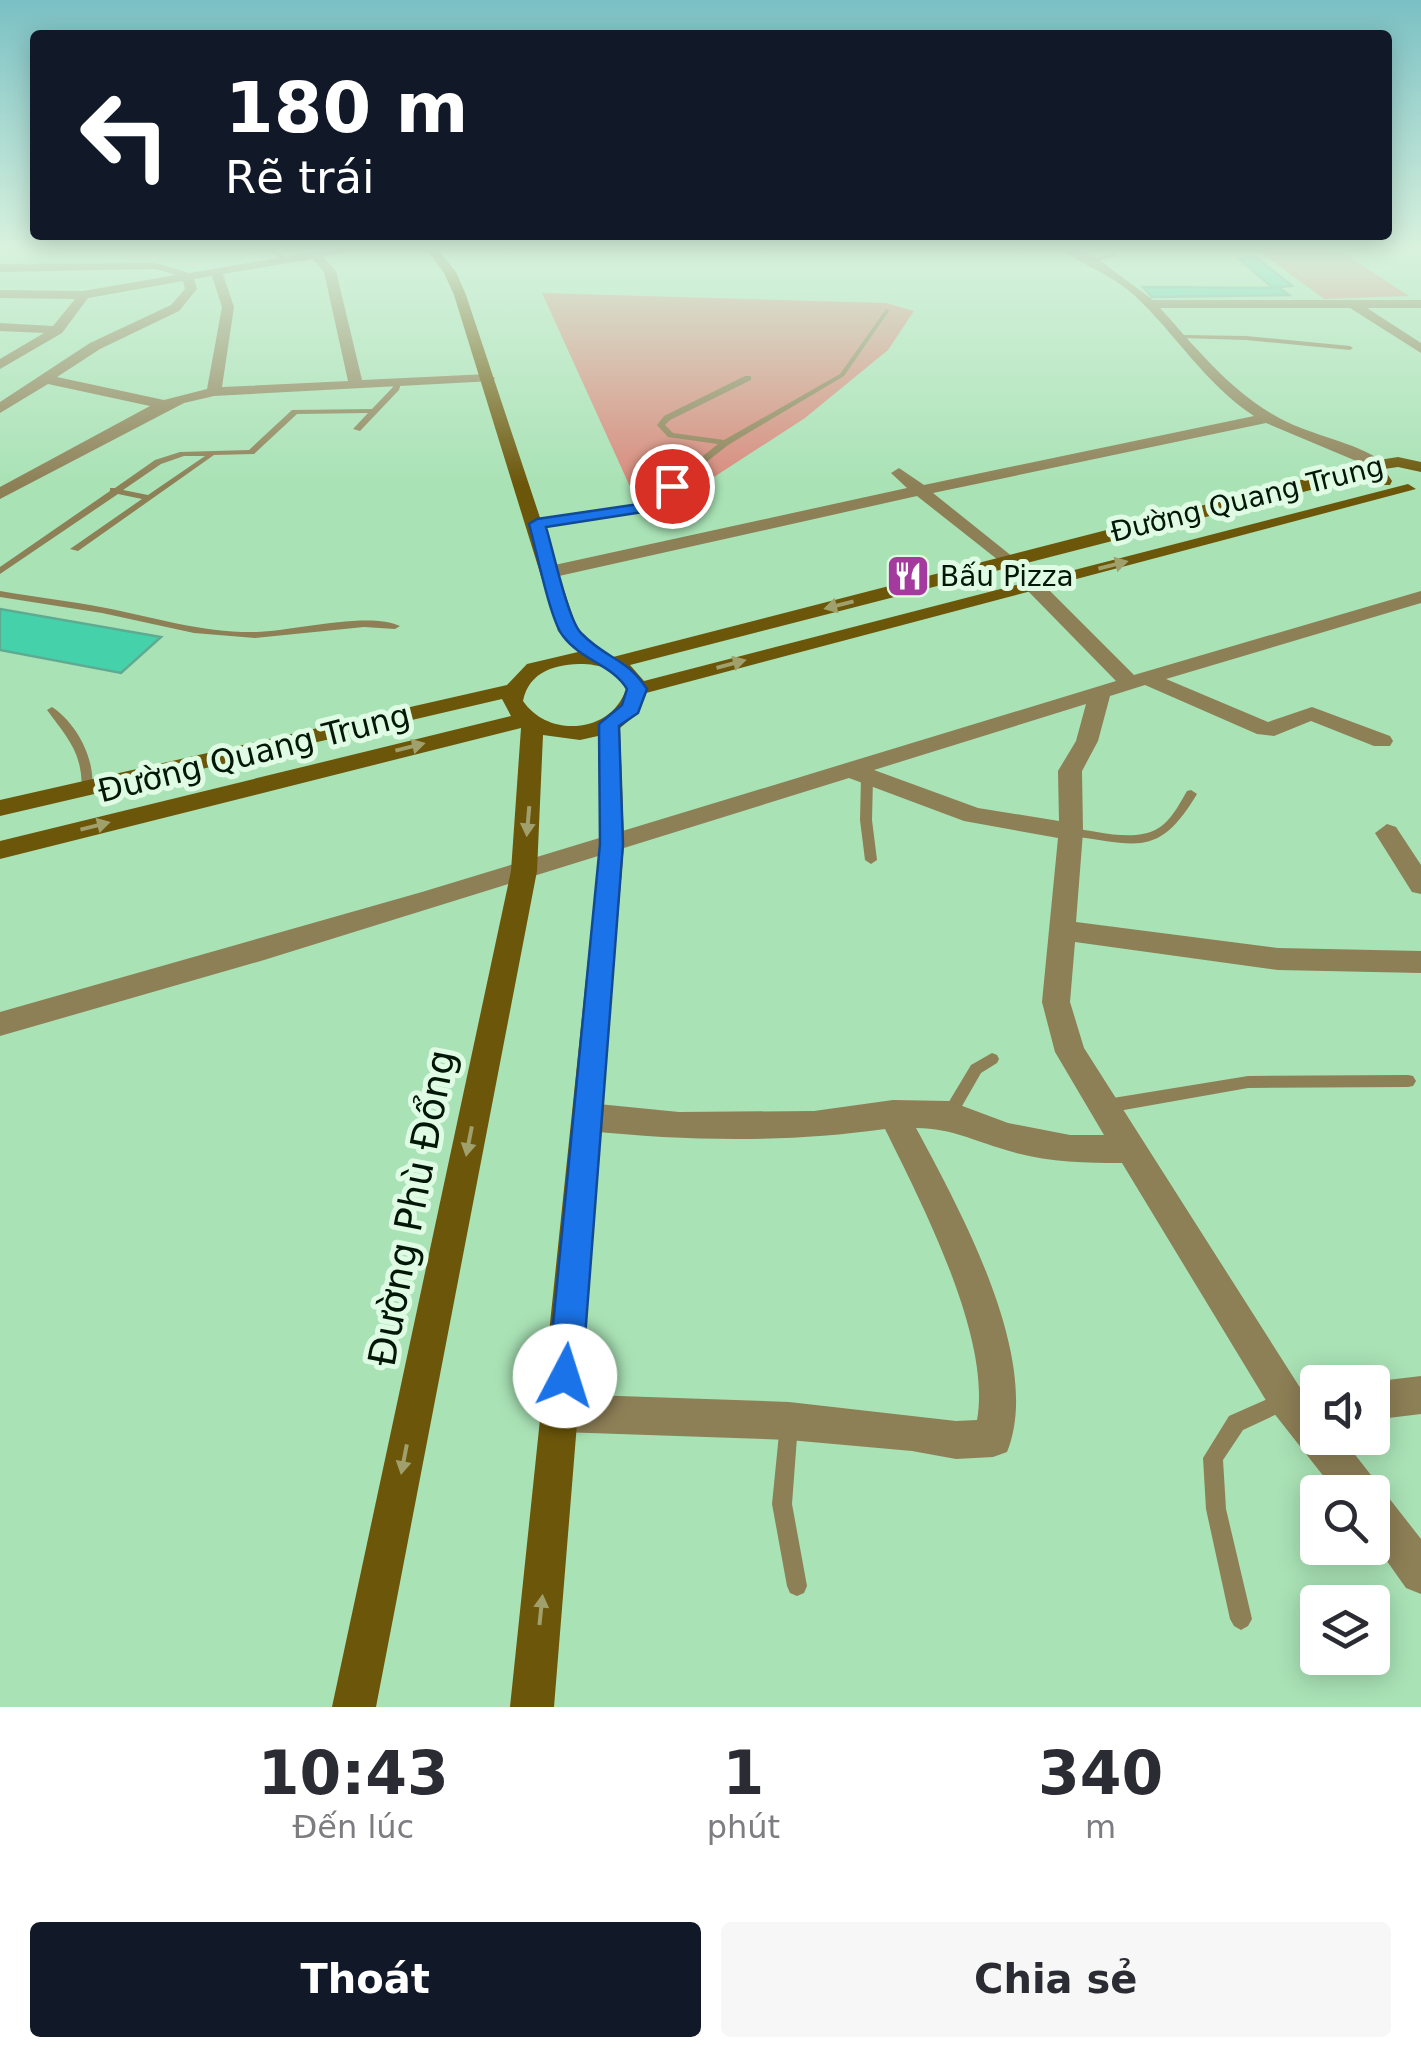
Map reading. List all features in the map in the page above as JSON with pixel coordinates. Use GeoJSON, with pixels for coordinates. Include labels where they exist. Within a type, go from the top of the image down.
{"type":"FeatureCollection","features":[{"type":"Feature","properties":{"kind":"main road"},"geometry":{"type":"LineString","coordinates":[[469,326],[537,524],[568,632],[630,674],[637,689],[631,708],[609,724],[569,732],[528,722],[514,706],[513,690],[526,674],[548,662],[574,658],[606,661]]}},
{"type":"Feature","properties":{"kind":"main road","name":"Đường Quang Trung"},"geometry":{"type":"LineString","coordinates":[[606,661],[1421,457]]}},
{"type":"Feature","properties":{"kind":"main road"},"geometry":{"type":"LineString","coordinates":[[1403,463],[1421,467]]}},
{"type":"Feature","properties":{"kind":"main road"},"geometry":{"type":"LineString","coordinates":[[1377,467],[1384,481],[1414,489]]}},
{"type":"Feature","properties":{"kind":"main road","name":"Đường Quang Trung"},"geometry":{"type":"LineString","coordinates":[[637,689],[1414,489]]}},
{"type":"Feature","properties":{"kind":"main road"},"geometry":{"type":"LineString","coordinates":[[548,662],[568,632]]}},
{"type":"Feature","properties":{"kind":"main road","name":"Đường Quang Trung"},"geometry":{"type":"LineString","coordinates":[[0,808],[513,690]]}},
{"type":"Feature","properties":{"kind":"main road","name":"Đường Quang Trung"},"geometry":{"type":"LineString","coordinates":[[0,850],[528,722]]}},
{"type":"Feature","properties":{"kind":"main road","name":"Đường Phù Đổng"},"geometry":{"type":"LineString","coordinates":[[354,1707],[524,871],[528,722]]}},
{"type":"Feature","properties":{"kind":"main road"},"geometry":{"type":"LineString","coordinates":[[532,1707],[612,844],[609,724]]}},
{"type":"Feature","properties":{"kind":"street"},"geometry":{"type":"LineString","coordinates":[[0,365],[61,326]]}},
{"type":"Feature","properties":{"kind":"street"},"geometry":{"type":"LineString","coordinates":[[0,410],[96,346],[138,326]]}},
{"type":"Feature","properties":{"kind":"street"},"geometry":{"type":"LineString","coordinates":[[214,392],[225,326]]}},
{"type":"Feature","properties":{"kind":"street"},"geometry":{"type":"LineString","coordinates":[[342,326],[356,385]]}},
{"type":"Feature","properties":{"kind":"street"},"geometry":{"type":"LineString","coordinates":[[1172,326],[1228,390],[1268,418],[1377,467]]}},
{"type":"Feature","properties":{"kind":"street"},"geometry":{"type":"LineString","coordinates":[[1385,326],[1421,349]]}},
{"type":"Feature","properties":{"kind":"street"},"geometry":{"type":"LineString","coordinates":[[0,327],[57,330]]}},
{"type":"Feature","properties":{"kind":"street"},"geometry":{"type":"LineString","coordinates":[[0,494],[165,405],[214,392],[488,378]]}},
{"type":"Feature","properties":{"kind":"street"},"geometry":{"type":"LineString","coordinates":[[46,379],[165,405]]}},
{"type":"Feature","properties":{"kind":"street"},"geometry":{"type":"LineString","coordinates":[[550,572],[1131,444],[1268,418]]}},
{"type":"Feature","properties":{"kind":"street"},"geometry":{"type":"LineString","coordinates":[[899,473],[1008,562]]}},
{"type":"Feature","properties":{"kind":"street"},"geometry":{"type":"LineString","coordinates":[[1032,586],[1124,682],[1260,727],[1283,728],[1312,714],[1382,740]]}},
{"type":"Feature","properties":{"kind":"street"},"geometry":{"type":"LineString","coordinates":[[0,1024],[89,1002],[857,774],[1124,682],[1421,597]]}},
{"type":"Feature","properties":{"kind":"street"},"geometry":{"type":"LineString","coordinates":[[1124,682],[1070,772],[1071,832],[1056,1002],[1070,1052],[1300,1399]]}},
{"type":"Feature","properties":{"kind":"street"},"geometry":{"type":"LineString","coordinates":[[857,774],[932,796],[973,815],[1071,832]]}},
{"type":"Feature","properties":{"kind":"street"},"geometry":{"type":"LineString","coordinates":[[1387,833],[1418,876]]}},
{"type":"Feature","properties":{"kind":"street"},"geometry":{"type":"LineString","coordinates":[[1060,930],[1278,959],[1421,962]]}},
{"type":"Feature","properties":{"kind":"street"},"geometry":{"type":"LineString","coordinates":[[562,1413],[789,1421],[981,1441],[993,1438],[998,1426],[992,1353],[979,1302],[922,1170],[893,1114]]}},
{"type":"Feature","properties":{"kind":"street"},"geometry":{"type":"LineString","coordinates":[[588,1117],[679,1126],[814,1126],[893,1114],[949,1115],[1008,1137],[1070,1149],[1131,1149]]}},
{"type":"Feature","properties":{"kind":"street"},"geometry":{"type":"LineString","coordinates":[[1390,1399],[1421,1396]]}},
{"type":"Feature","properties":{"kind":"street"},"geometry":{"type":"LineString","coordinates":[[1390,1531],[1421,1573]]}},
{"type":"Feature","properties":{"kind":"lane"},"geometry":{"type":"LineString","coordinates":[[537,524],[643,508],[725,443],[842,375],[876,326]]}},
{"type":"Feature","properties":{"kind":"lane"},"geometry":{"type":"LineString","coordinates":[[1183,337],[1241,336],[1289,345],[1350,348]]}},
{"type":"Feature","properties":{"kind":"lane"},"geometry":{"type":"LineString","coordinates":[[725,443],[671,435],[661,425],[667,418],[748,378]]}},
{"type":"Feature","properties":{"kind":"lane"},"geometry":{"type":"LineString","coordinates":[[357,430],[397,382]]}},
{"type":"Feature","properties":{"kind":"lane"},"geometry":{"type":"LineString","coordinates":[[0,571],[168,456],[250,452],[295,412],[374,412]]}},
{"type":"Feature","properties":{"kind":"lane"},"geometry":{"type":"LineString","coordinates":[[75,549],[210,456]]}},
{"type":"Feature","properties":{"kind":"lane"},"geometry":{"type":"LineString","coordinates":[[114,490],[150,498]]}},
{"type":"Feature","properties":{"kind":"lane"},"geometry":{"type":"LineString","coordinates":[[0,594],[194,630],[256,635],[364,624],[395,626]]}},
{"type":"Feature","properties":{"kind":"lane"},"geometry":{"type":"LineString","coordinates":[[52,710],[72,730],[82,753],[87,790]]}},
{"type":"Feature","properties":{"kind":"lane"},"geometry":{"type":"LineString","coordinates":[[857,774],[871,860]]}},
{"type":"Feature","properties":{"kind":"lane"},"geometry":{"type":"LineString","coordinates":[[1071,832],[1147,839],[1160,836],[1176,824],[1192,794]]}},
{"type":"Feature","properties":{"kind":"lane"},"geometry":{"type":"LineString","coordinates":[[949,1115],[976,1069],[992,1058]]}},
{"type":"Feature","properties":{"kind":"lane"},"geometry":{"type":"LineString","coordinates":[[1106,1106],[1248,1082],[1408,1081]]}},
{"type":"Feature","properties":{"kind":"lane"},"geometry":{"type":"LineString","coordinates":[[1241,1619],[1216,1509],[1213,1458],[1236,1422],[1300,1403]]}},
{"type":"Feature","properties":{"kind":"lane"},"geometry":{"type":"LineString","coordinates":[[789,1421],[782,1504],[796,1586]]}},
{"type":"Feature","properties":{"kind":"shaded area"},"geometry":{"type":"Polygon","coordinates":[[[557,326],[904,326],[888,350],[805,418],[714,477],[642,513],[557,326]]]}},
{"type":"Feature","properties":{"kind":"building"},"geometry":{"type":"Polygon","coordinates":[[[0,609],[161,637],[121,673],[0,650],[0,609]]]}},
{"type":"Feature","properties":{"kind":"place","name":"Bấu Pizza"},"geometry":{"type":"Point","coordinates":[908,576]}},
{"type":"Feature","properties":{"kind":"route"},"geometry":{"type":"LineString","coordinates":[[565,1376],[612,844],[609,724],[631,708],[637,689],[625,670],[598,659],[568,632],[537,524],[643,508],[672,486]]}}]}
